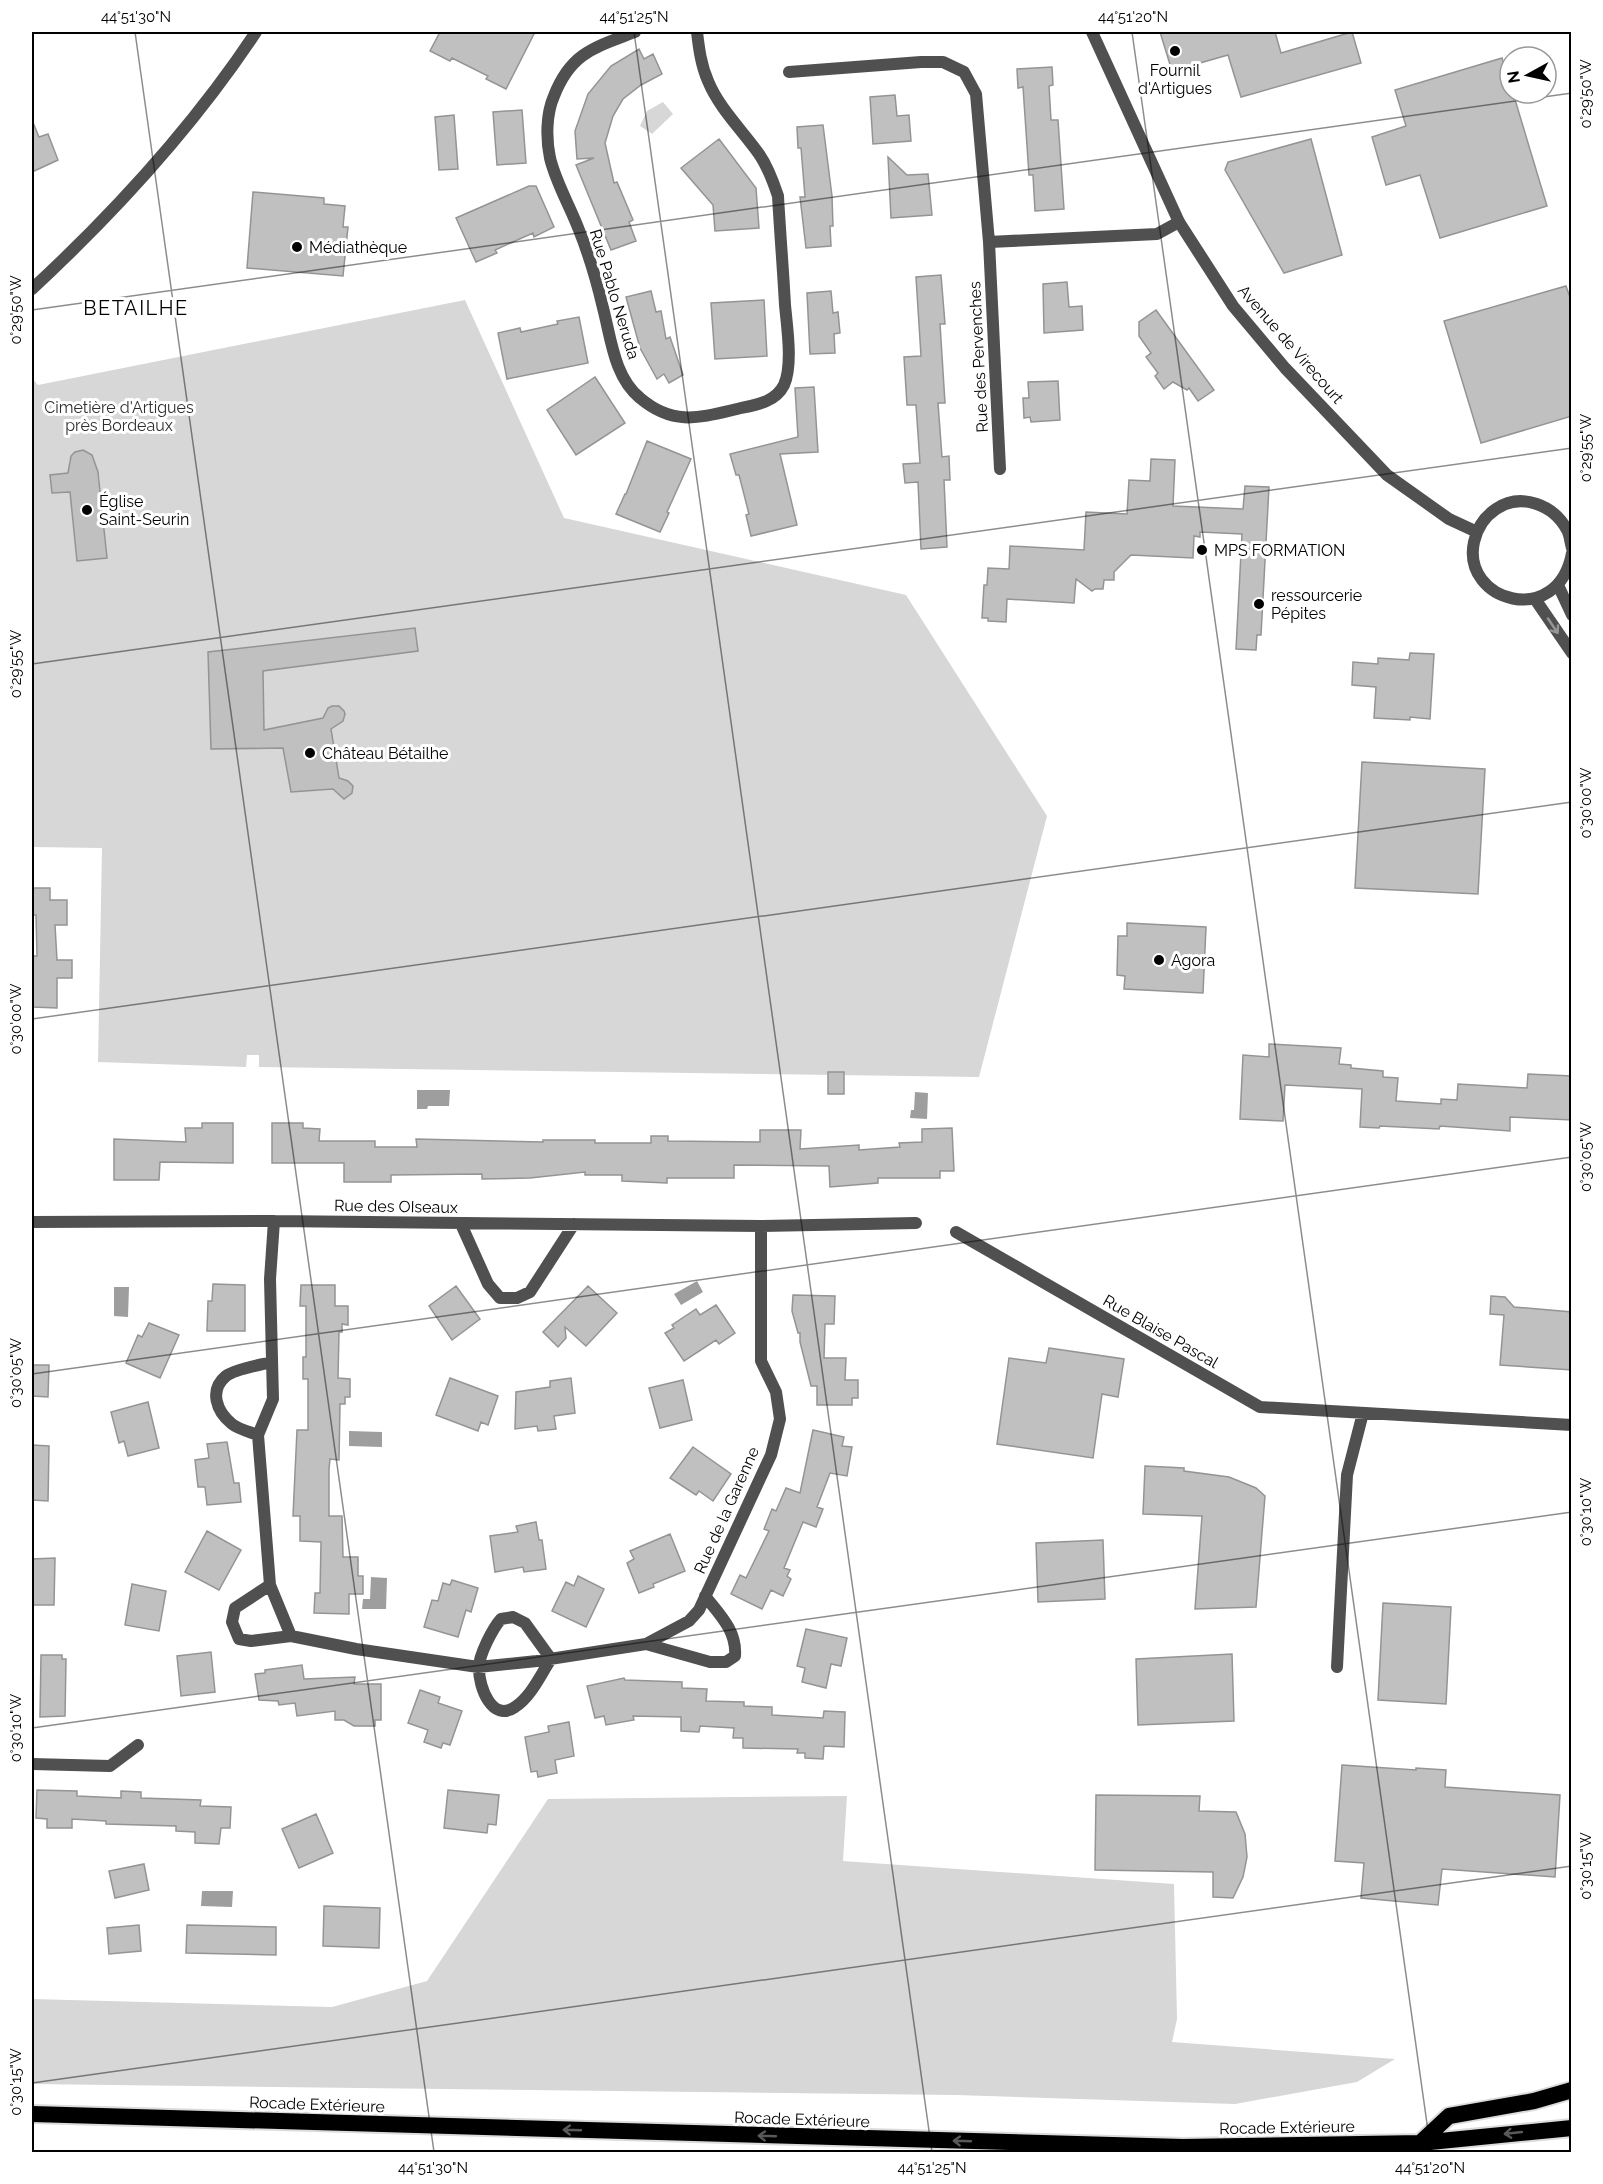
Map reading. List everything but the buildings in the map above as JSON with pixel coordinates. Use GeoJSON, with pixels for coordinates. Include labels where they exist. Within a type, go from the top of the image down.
{"type":"FeatureCollection","features":[{"type":"Feature","properties":{"kind":"highway"},"geometry":{"type":"LineString","coordinates":[[1420,2143],[1449,2116],[1534,2101],[1572,2090]]}},
{"type":"Feature","properties":{"kind":"highway","name":"Rocade Extérieure"},"geometry":{"type":"LineString","coordinates":[[32,2114],[1183,2147],[1420,2143],[1572,2128]]}},
{"type":"Feature","properties":{"kind":"street"},"geometry":{"type":"LineString","coordinates":[[32,290],[147,173],[206,102],[256,32]]}},
{"type":"Feature","properties":{"kind":"street","name":"Rue Pablo Neruda"},"geometry":{"type":"LineString","coordinates":[[635,32],[601,44],[566,71],[553,97],[547,119],[550,158],[583,241],[603,307],[613,351],[623,377],[637,397],[656,411],[674,417],[694,419],[761,404],[777,396],[788,370],[778,196],[771,176],[759,155],[716,98],[708,82],[699,53],[697,32]]}},
{"type":"Feature","properties":{"kind":"street","name":"Avenue de Virecourt"},"geometry":{"type":"LineString","coordinates":[[1092,32],[1179,222],[1233,306],[1285,368],[1388,475],[1449,519],[1476,532]]}},
{"type":"Feature","properties":{"kind":"street","name":"Rue des Pervenches"},"geometry":{"type":"LineString","coordinates":[[789,72],[943,62],[964,72],[976,94],[989,242],[1000,469]]}},
{"type":"Feature","properties":{"kind":"street"},"geometry":{"type":"LineString","coordinates":[[989,242],[1157,234],[1179,222]]}},
{"type":"Feature","properties":{"kind":"street"},"geometry":{"type":"LineString","coordinates":[[1572,548],[1570,530],[1546,507],[1530,502],[1514,502],[1498,507],[1485,518],[1476,532],[1473,547],[1474,562],[1480,577],[1490,588],[1511,599],[1535,599],[1548,593],[1558,585],[1569,569],[1572,553]]}},
{"type":"Feature","properties":{"kind":"street"},"geometry":{"type":"LineString","coordinates":[[1558,585],[1572,615]]}},
{"type":"Feature","properties":{"kind":"street"},"geometry":{"type":"LineString","coordinates":[[1535,599],[1572,653]]}},
{"type":"Feature","properties":{"kind":"street"},"geometry":{"type":"LineString","coordinates":[[274,1221],[270,1279],[273,1399],[258,1435],[270,1585],[291,1636]]}},
{"type":"Feature","properties":{"kind":"street","name":"Rue des OIseaux"},"geometry":{"type":"LineString","coordinates":[[32,1222],[274,1221],[761,1226],[916,1223]]}},
{"type":"Feature","properties":{"kind":"street"},"geometry":{"type":"LineString","coordinates":[[461,1224],[488,1284],[500,1298],[518,1298],[530,1292],[574,1224]]}},
{"type":"Feature","properties":{"kind":"street","name":"Rue de la Garenne"},"geometry":{"type":"LineString","coordinates":[[270,1585],[235,1608],[232,1622],[239,1639],[250,1641],[291,1636],[478,1667],[551,1659],[646,1644],[689,1621],[699,1610],[771,1455],[780,1419],[776,1392],[761,1361],[761,1226]]}},
{"type":"Feature","properties":{"kind":"street","name":"Rue Blaise Pascal"},"geometry":{"type":"LineString","coordinates":[[956,1232],[1260,1407],[1572,1425]]}},
{"type":"Feature","properties":{"kind":"street"},"geometry":{"type":"LineString","coordinates":[[258,1435],[233,1425],[222,1413],[215,1400],[217,1387],[228,1375],[272,1362]]}},
{"type":"Feature","properties":{"kind":"street"},"geometry":{"type":"LineString","coordinates":[[1337,1667],[1347,1475],[1363,1413]]}},
{"type":"Feature","properties":{"kind":"street","name":"Rue de la Garenne"},"geometry":{"type":"LineString","coordinates":[[646,1644],[710,1662],[726,1662],[735,1656],[736,1643],[731,1630],[705,1596]]}},
{"type":"Feature","properties":{"kind":"street"},"geometry":{"type":"LineString","coordinates":[[513,1617],[525,1623],[551,1659],[523,1701],[513,1709],[500,1710],[490,1704],[482,1689],[478,1667],[493,1628],[501,1619],[513,1617]]}},
{"type":"Feature","properties":{"kind":"street"},"geometry":{"type":"LineString","coordinates":[[32,1764],[110,1766],[138,1745]]}},
{"type":"Feature","properties":{"kind":"green space"},"geometry":{"type":"Polygon","coordinates":[[[663,102],[673,114],[652,134],[640,126],[647,111],[663,102]]]}},
{"type":"Feature","properties":{"kind":"green space","name":"Cimetière d'Artigues près Bordeaux"},"geometry":{"type":"Polygon","coordinates":[[[465,300],[564,518],[906,595],[1047,816],[979,1077],[259,1067],[259,1055],[247,1055],[246,1067],[98,1062],[102,848],[32,847],[32,378],[38,385],[465,300]],[[83,450],[71,456],[69,473],[50,475],[52,493],[70,492],[77,561],[107,557],[99,474],[96,474],[94,459],[83,450]]]}},
{"type":"Feature","properties":{"kind":"green space"},"geometry":{"type":"Polygon","coordinates":[[[847,1796],[843,1861],[1174,1884],[1177,2019],[1172,2042],[1395,2059],[1357,2082],[1235,2104],[956,2095],[32,2084],[32,1999],[332,2007],[427,1981],[548,1799],[847,1796]]]}},
{"type":"Feature","properties":{"kind":"shaded area"},"geometry":{"type":"Polygon","coordinates":[[[417,1090],[450,1090],[449,1106],[428,1106],[427,1109],[417,1109],[417,1090]]]}},
{"type":"Feature","properties":{"kind":"shaded area"},"geometry":{"type":"Polygon","coordinates":[[[915,1092],[928,1093],[927,1119],[910,1118],[911,1110],[914,1110],[915,1092]]]}},
{"type":"Feature","properties":{"kind":"shaded area"},"geometry":{"type":"Polygon","coordinates":[[[697,1281],[703,1292],[681,1305],[674,1294],[697,1281]]]}},
{"type":"Feature","properties":{"kind":"shaded area"},"geometry":{"type":"Polygon","coordinates":[[[114,1287],[129,1287],[128,1317],[114,1316],[114,1287]]]}},
{"type":"Feature","properties":{"kind":"shaded area"},"geometry":{"type":"Polygon","coordinates":[[[349,1431],[382,1432],[382,1447],[349,1446],[349,1431]]]}},
{"type":"Feature","properties":{"kind":"shaded area"},"geometry":{"type":"Polygon","coordinates":[[[371,1577],[387,1578],[386,1609],[362,1609],[363,1599],[370,1599],[371,1577]]]}},
{"type":"Feature","properties":{"kind":"shaded area"},"geometry":{"type":"Polygon","coordinates":[[[202,1891],[233,1891],[232,1907],[201,1906],[202,1891]]]}},
{"type":"Feature","properties":{"kind":"place","name":"Fournil d'Artigues"},"geometry":{"type":"Point","coordinates":[1175,51]}},
{"type":"Feature","properties":{"kind":"place","name":"Médiathèque"},"geometry":{"type":"Point","coordinates":[297,247]}},
{"type":"Feature","properties":{"kind":"place","name":"Église Saint-Seurin"},"geometry":{"type":"Point","coordinates":[87,510]}},
{"type":"Feature","properties":{"kind":"place","name":"MPS FORMATION"},"geometry":{"type":"Point","coordinates":[1202,550]}},
{"type":"Feature","properties":{"kind":"place","name":"ressourcerie Pépites"},"geometry":{"type":"Point","coordinates":[1259,604]}},
{"type":"Feature","properties":{"kind":"place","name":"Château Bétailhe"},"geometry":{"type":"Point","coordinates":[310,753]}},
{"type":"Feature","properties":{"kind":"place","name":"Agora"},"geometry":{"type":"Point","coordinates":[1159,960]}},
{"type":"Feature","properties":{"kind":"district","name":"BETAILHE"},"geometry":{"type":"Point","coordinates":[136,308]}}]}
